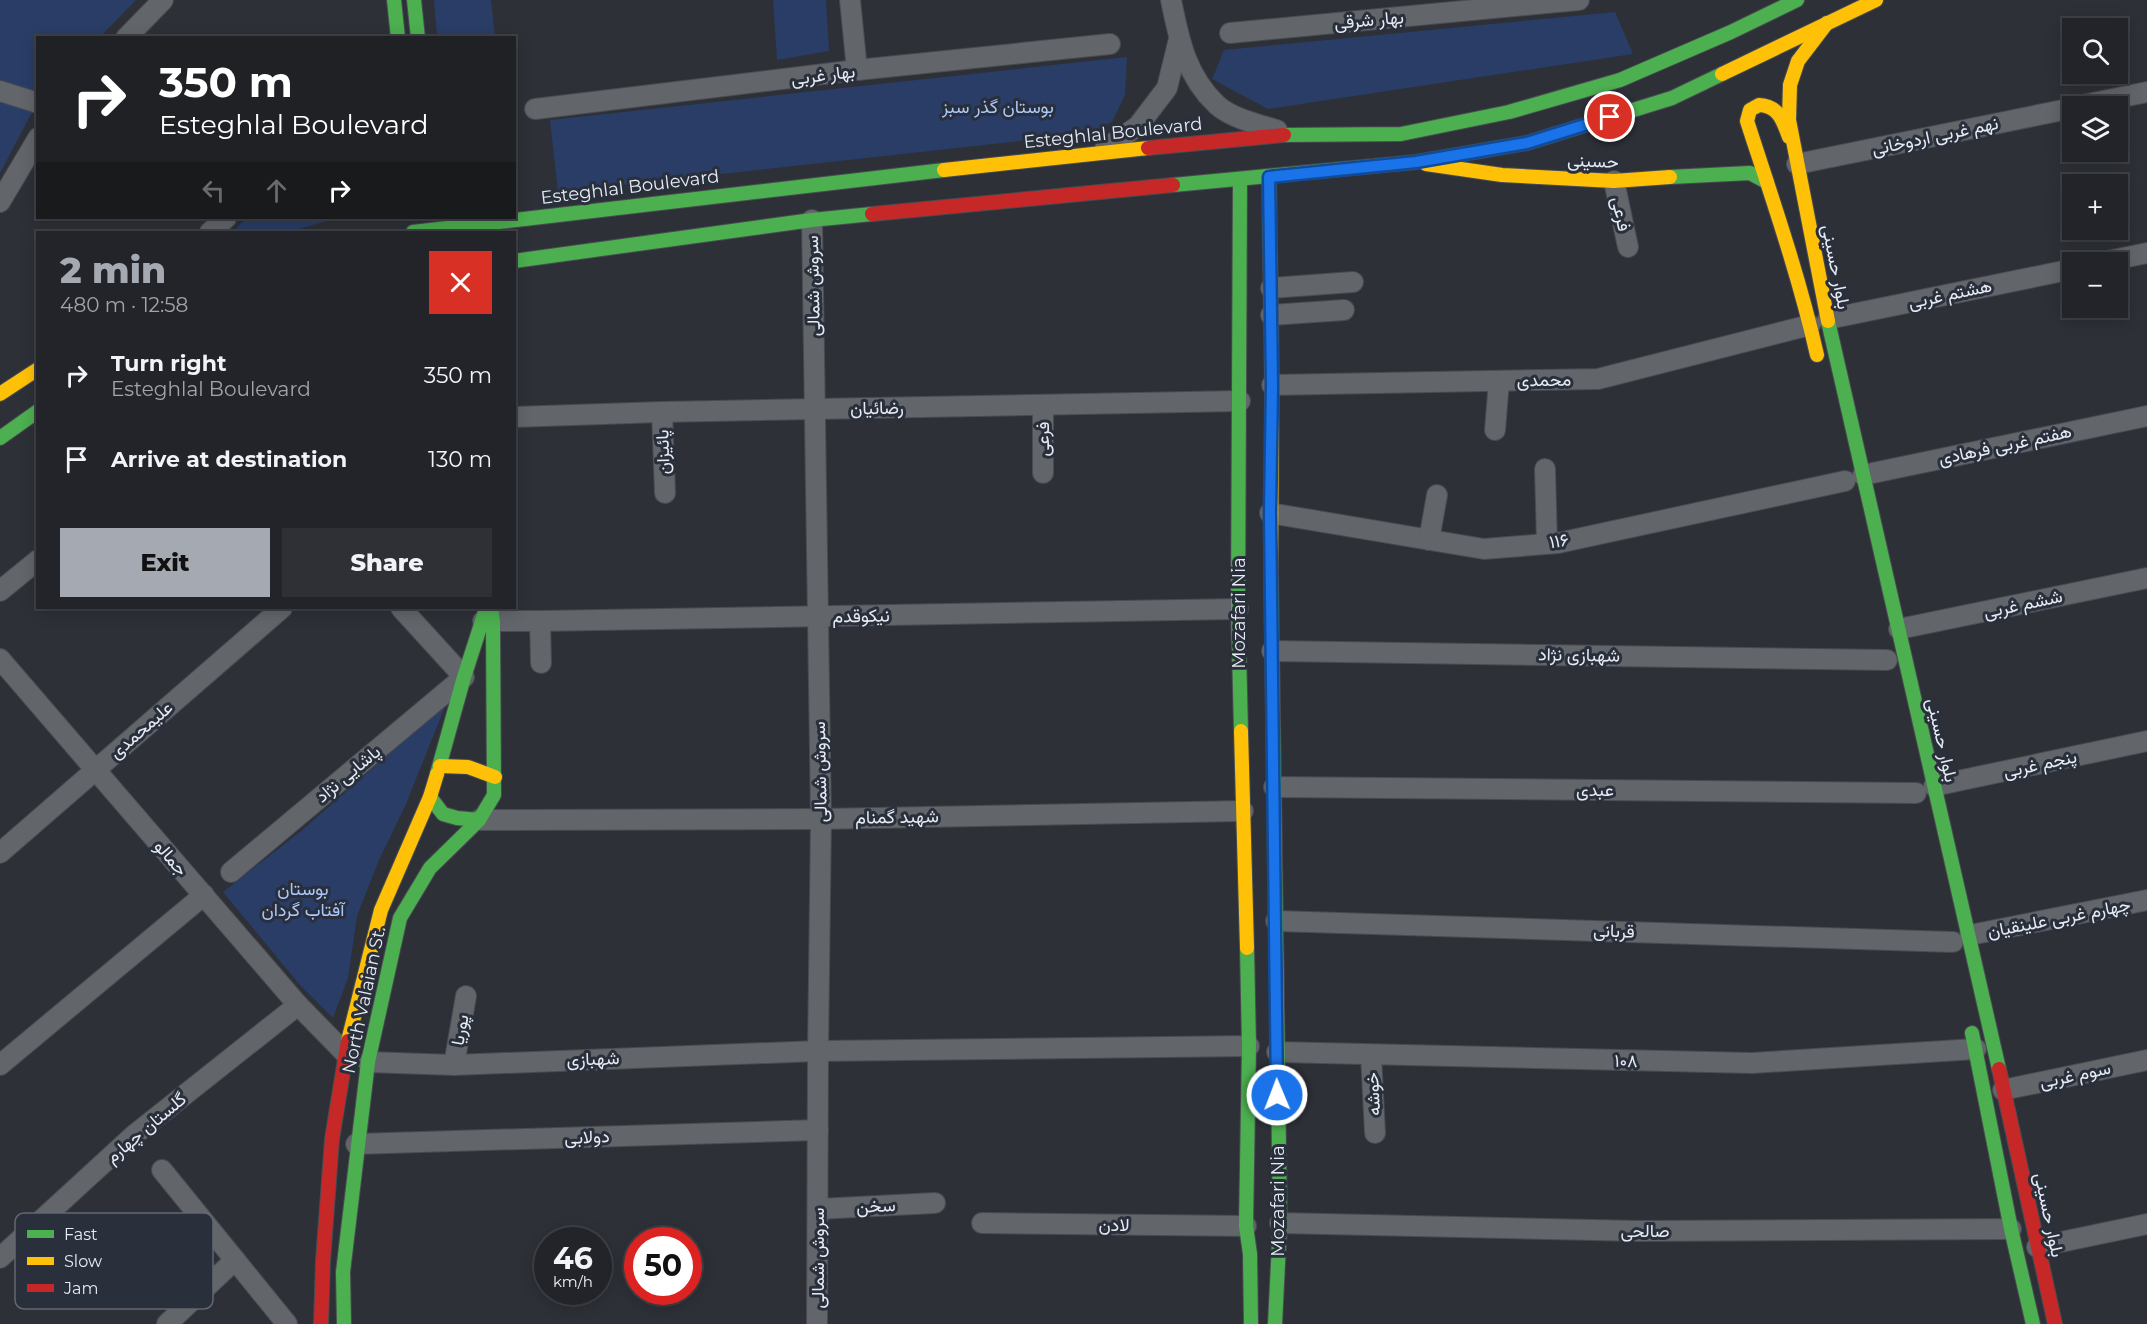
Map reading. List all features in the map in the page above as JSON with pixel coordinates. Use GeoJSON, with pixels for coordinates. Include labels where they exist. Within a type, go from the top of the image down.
{"type":"FeatureCollection","features":[{"type":"Feature","properties":{"kind":"main road"},"geometry":{"type":"LineString","coordinates":[[394,0],[398,36]]}},
{"type":"Feature","properties":{"kind":"main road"},"geometry":{"type":"LineString","coordinates":[[414,0],[418,36]]}},
{"type":"Feature","properties":{"kind":"main road","name":"Esteghlal Boulevard"},"geometry":{"type":"LineString","coordinates":[[418,231],[442,226],[471,225],[1101,152],[1292,134],[1401,134],[1509,112],[1620,80],[1662,73],[1797,0]]}},
{"type":"Feature","properties":{"kind":"main road"},"geometry":{"type":"LineString","coordinates":[[516,261],[812,220],[1416,162],[1527,143],[1672,98],[1876,0]]}},
{"type":"Feature","properties":{"kind":"main road"},"geometry":{"type":"LineString","coordinates":[[1797,164],[1789,120],[1790,85],[1798,61],[1827,23]]}},
{"type":"Feature","properties":{"kind":"main road"},"geometry":{"type":"LineString","coordinates":[[1662,73],[1672,98]]}},
{"type":"Feature","properties":{"kind":"main road","name":"بلوار حسینی"},"geometry":{"type":"LineString","coordinates":[[1820,370],[1819,322],[1747,121],[1747,114],[1756,105],[1763,104],[1779,115],[1797,164],[1819,322],[1850,480],[1899,629],[1921,791],[1957,940],[2003,1090],[2055,1324]]}},
{"type":"Feature","properties":{"kind":"main road","name":"حسینی"},"geometry":{"type":"LineString","coordinates":[[1416,162],[1502,175],[1614,181],[1726,172],[1750,173],[1767,182]]}},
{"type":"Feature","properties":{"kind":"main road","name":"Mozafari Nia"},"geometry":{"type":"LineString","coordinates":[[1269,177],[1272,385],[1270,513],[1280,1223],[1275,1324]]}},
{"type":"Feature","properties":{"kind":"main road","name":"Mozafari Nia"},"geometry":{"type":"LineString","coordinates":[[1240,180],[1238,609],[1249,1046],[1246,1226],[1250,1254],[1251,1324]]}},
{"type":"Feature","properties":{"kind":"main road"},"geometry":{"type":"LineString","coordinates":[[1240,239],[1254,216],[1263,218],[1270,226]]}},
{"type":"Feature","properties":{"kind":"main road"},"geometry":{"type":"LineString","coordinates":[[0,393],[36,370]]}},
{"type":"Feature","properties":{"kind":"main road"},"geometry":{"type":"LineString","coordinates":[[0,438],[36,412]]}},
{"type":"Feature","properties":{"kind":"main road","name":"North Valaian St."},"geometry":{"type":"LineString","coordinates":[[321,1324],[332,1139],[345,1053],[381,910],[430,797],[464,677],[488,614]]}},
{"type":"Feature","properties":{"kind":"main road","name":"North Valaian St."},"geometry":{"type":"LineString","coordinates":[[344,1324],[343,1272],[356,1144],[368,1062],[400,918],[430,868],[479,820],[494,795],[488,614]]}},
{"type":"Feature","properties":{"kind":"main road"},"geometry":{"type":"LineString","coordinates":[[440,766],[455,764],[476,768],[495,777]]}},
{"type":"Feature","properties":{"kind":"main road"},"geometry":{"type":"LineString","coordinates":[[430,797],[443,814],[479,820]]}},
{"type":"Feature","properties":{"kind":"main road"},"geometry":{"type":"LineString","coordinates":[[1969,1017],[2011,1229],[2033,1324]]}},
{"type":"Feature","properties":{"kind":"main road"},"geometry":{"type":"LineString","coordinates":[[345,1053],[368,1062]]}},
{"type":"Feature","properties":{"kind":"main road"},"geometry":{"type":"LineString","coordinates":[[1280,1223],[1287,1324]]}},
{"type":"Feature","properties":{"kind":"main road"},"geometry":{"type":"LineString","coordinates":[[1238,1324],[1246,1226]]}},
{"type":"Feature","properties":{"kind":"street"},"geometry":{"type":"LineString","coordinates":[[128,36],[163,0]]}},
{"type":"Feature","properties":{"kind":"street"},"geometry":{"type":"LineString","coordinates":[[850,0],[857,70]]}},
{"type":"Feature","properties":{"kind":"street"},"geometry":{"type":"LineString","coordinates":[[1171,0],[1179,39],[1192,76],[1218,106],[1252,123],[1292,134]]}},
{"type":"Feature","properties":{"kind":"street","name":"بهار شرقی"},"geometry":{"type":"LineString","coordinates":[[1230,33],[1397,9],[1579,0]]}},
{"type":"Feature","properties":{"kind":"street"},"geometry":{"type":"LineString","coordinates":[[1101,152],[1138,126],[1167,88],[1179,39]]}},
{"type":"Feature","properties":{"kind":"street","name":"بهار غربی"},"geometry":{"type":"LineString","coordinates":[[536,109],[857,70],[1110,44]]}},
{"type":"Feature","properties":{"kind":"street"},"geometry":{"type":"LineString","coordinates":[[0,91],[36,102]]}},
{"type":"Feature","properties":{"kind":"street"},"geometry":{"type":"LineString","coordinates":[[2127,96],[2147,92]]}},
{"type":"Feature","properties":{"kind":"street","name":"نهم غربی اردوخانی"},"geometry":{"type":"LineString","coordinates":[[1797,164],[2062,110]]}},
{"type":"Feature","properties":{"kind":"street"},"geometry":{"type":"LineString","coordinates":[[0,202],[36,141]]}},
{"type":"Feature","properties":{"kind":"street","name":"فرعی"},"geometry":{"type":"LineString","coordinates":[[1614,181],[1629,247]]}},
{"type":"Feature","properties":{"kind":"street"},"geometry":{"type":"LineString","coordinates":[[211,231],[225,219]]}},
{"type":"Feature","properties":{"kind":"street","name":"سروش شمالی"},"geometry":{"type":"LineString","coordinates":[[812,220],[821,819],[817,1324]]}},
{"type":"Feature","properties":{"kind":"street"},"geometry":{"type":"LineString","coordinates":[[2128,257],[2147,253]]}},
{"type":"Feature","properties":{"kind":"street","name":"هشتم غربی"},"geometry":{"type":"LineString","coordinates":[[1819,322],[2062,271]]}},
{"type":"Feature","properties":{"kind":"street"},"geometry":{"type":"LineString","coordinates":[[1271,288],[1353,282]]}},
{"type":"Feature","properties":{"kind":"street"},"geometry":{"type":"LineString","coordinates":[[1271,315],[1344,310]]}},
{"type":"Feature","properties":{"kind":"street","name":"محمدی"},"geometry":{"type":"LineString","coordinates":[[1272,385],[1598,379],[1819,322]]}},
{"type":"Feature","properties":{"kind":"street"},"geometry":{"type":"LineString","coordinates":[[1495,430],[1499,381]]}},
{"type":"Feature","properties":{"kind":"street","name":"رضائیان"},"geometry":{"type":"LineString","coordinates":[[516,417],[1240,401]]}},
{"type":"Feature","properties":{"kind":"street","name":"فرعی"},"geometry":{"type":"LineString","coordinates":[[1043,405],[1043,473]]}},
{"type":"Feature","properties":{"kind":"street","name":"پائیزان"},"geometry":{"type":"LineString","coordinates":[[662,412],[665,493]]}},
{"type":"Feature","properties":{"kind":"street","name":"هفتم غربی فرهادی"},"geometry":{"type":"LineString","coordinates":[[1850,480],[2147,416]]}},
{"type":"Feature","properties":{"kind":"street"},"geometry":{"type":"LineString","coordinates":[[1545,469],[1547,543]]}},
{"type":"Feature","properties":{"kind":"street","name":"۱۱۶"},"geometry":{"type":"LineString","coordinates":[[1270,513],[1484,549],[1547,543],[1850,480]]}},
{"type":"Feature","properties":{"kind":"street"},"geometry":{"type":"LineString","coordinates":[[1429,540],[1437,495]]}},
{"type":"Feature","properties":{"kind":"street"},"geometry":{"type":"LineString","coordinates":[[0,591],[36,562]]}},
{"type":"Feature","properties":{"kind":"street","name":"ششم غربی"},"geometry":{"type":"LineString","coordinates":[[1899,629],[2147,578]]}},
{"type":"Feature","properties":{"kind":"street","name":"علیمحمدی"},"geometry":{"type":"LineString","coordinates":[[0,853],[281,609]]}},
{"type":"Feature","properties":{"kind":"street"},"geometry":{"type":"LineString","coordinates":[[402,609],[464,677]]}},
{"type":"Feature","properties":{"kind":"street","name":"نیکوقدم"},"geometry":{"type":"LineString","coordinates":[[488,614],[540,621],[1238,609]]}},
{"type":"Feature","properties":{"kind":"street"},"geometry":{"type":"LineString","coordinates":[[540,621],[542,663]]}},
{"type":"Feature","properties":{"kind":"street","name":"شهبازی نژاد"},"geometry":{"type":"LineString","coordinates":[[1272,651],[1887,660]]}},
{"type":"Feature","properties":{"kind":"street","name":"جمالو"},"geometry":{"type":"LineString","coordinates":[[0,659],[298,1005],[345,1053]]}},
{"type":"Feature","properties":{"kind":"street","name":"پاشایی نژاد"},"geometry":{"type":"LineString","coordinates":[[231,872],[464,677]]}},
{"type":"Feature","properties":{"kind":"street","name":"پنجم غربی"},"geometry":{"type":"LineString","coordinates":[[1921,791],[2147,741]]}},
{"type":"Feature","properties":{"kind":"street","name":"عبدی"},"geometry":{"type":"LineString","coordinates":[[1274,787],[1921,791]]}},
{"type":"Feature","properties":{"kind":"street","name":"شهید گمنام"},"geometry":{"type":"LineString","coordinates":[[479,820],[821,819],[1243,811]]}},
{"type":"Feature","properties":{"kind":"street"},"geometry":{"type":"LineString","coordinates":[[0,1065],[204,895]]}},
{"type":"Feature","properties":{"kind":"street","name":"چهارم غربی علینقیان"},"geometry":{"type":"LineString","coordinates":[[1957,940],[2147,900]]}},
{"type":"Feature","properties":{"kind":"street","name":"قربانی"},"geometry":{"type":"LineString","coordinates":[[1275,921],[1957,940]]}},
{"type":"Feature","properties":{"kind":"street","name":"پوریا"},"geometry":{"type":"LineString","coordinates":[[454,1065],[466,996]]}},
{"type":"Feature","properties":{"kind":"street","name":"گلستان چهارم"},"geometry":{"type":"LineString","coordinates":[[49,1213],[134,1135],[298,1005]]}},
{"type":"Feature","properties":{"kind":"street"},"geometry":{"type":"LineString","coordinates":[[818,1051],[1249,1046]]}},
{"type":"Feature","properties":{"kind":"street","name":"۱۰۸"},"geometry":{"type":"LineString","coordinates":[[1277,1052],[1752,1063],[1976,1049]]}},
{"type":"Feature","properties":{"kind":"street","name":"شهبازی"},"geometry":{"type":"LineString","coordinates":[[368,1062],[454,1065],[818,1051]]}},
{"type":"Feature","properties":{"kind":"street","name":"خوشه"},"geometry":{"type":"LineString","coordinates":[[1371,1055],[1375,1133]]}},
{"type":"Feature","properties":{"kind":"street","name":"سوم غربی"},"geometry":{"type":"LineString","coordinates":[[2003,1090],[2147,1060]]}},
{"type":"Feature","properties":{"kind":"street","name":"دولابی"},"geometry":{"type":"LineString","coordinates":[[356,1144],[818,1130]]}},
{"type":"Feature","properties":{"kind":"street"},"geometry":{"type":"LineString","coordinates":[[162,1170],[197,1213]]}},
{"type":"Feature","properties":{"kind":"street","name":"سخن"},"geometry":{"type":"LineString","coordinates":[[818,1209],[935,1203]]}},
{"type":"Feature","properties":{"kind":"street","name":"لادن"},"geometry":{"type":"LineString","coordinates":[[982,1223],[1246,1226]]}},
{"type":"Feature","properties":{"kind":"street","name":"صالحی"},"geometry":{"type":"LineString","coordinates":[[1280,1223],[1639,1231],[2011,1229]]}},
{"type":"Feature","properties":{"kind":"street"},"geometry":{"type":"LineString","coordinates":[[2037,1247],[2147,1224]]}},
{"type":"Feature","properties":{"kind":"street"},"geometry":{"type":"LineString","coordinates":[[213,1233],[287,1324]]}},
{"type":"Feature","properties":{"kind":"street","name":"گلستان چهارم"},"geometry":{"type":"LineString","coordinates":[[0,1258],[15,1244]]}},
{"type":"Feature","properties":{"kind":"street"},"geometry":{"type":"LineString","coordinates":[[213,1280],[235,1260]]}},
{"type":"Feature","properties":{"kind":"street"},"geometry":{"type":"LineString","coordinates":[[166,1324],[182,1309]]}},
{"type":"Feature","properties":{"kind":"green space"},"geometry":{"type":"Polygon","coordinates":[[[0,0],[136,0],[101,36],[36,36],[36,105],[0,173],[0,0]]]}},
{"type":"Feature","properties":{"kind":"green space"},"geometry":{"type":"Polygon","coordinates":[[[434,0],[491,0],[495,36],[437,36],[434,0]]]}},
{"type":"Feature","properties":{"kind":"green space"},"geometry":{"type":"Polygon","coordinates":[[[773,0],[826,0],[829,51],[777,60],[773,0]]]}},
{"type":"Feature","properties":{"kind":"green space"},"geometry":{"type":"Polygon","coordinates":[[[1615,12],[1633,54],[1268,109],[1212,79],[1224,50],[1615,12]]]}},
{"type":"Feature","properties":{"kind":"green space","name":"بوستان گذر سبز"},"geometry":{"type":"Polygon","coordinates":[[[1127,57],[1125,95],[1112,122],[1084,134],[558,192],[550,120],[1127,57]]]}},
{"type":"Feature","properties":{"kind":"green space"},"geometry":{"type":"Polygon","coordinates":[[[246,219],[335,219],[291,231],[235,231],[246,219]]]}},
{"type":"Feature","properties":{"kind":"green space","name":"بوستان آفتاب گردان"},"geometry":{"type":"Polygon","coordinates":[[[446,704],[406,804],[379,860],[357,916],[348,978],[333,1018],[300,985],[223,892],[300,832],[446,704]]]}},
{"type":"Feature","properties":{"kind":"traffic: fast"},"geometry":{"type":"LineString","coordinates":[[394,0],[398,36]]}},
{"type":"Feature","properties":{"kind":"traffic: fast"},"geometry":{"type":"LineString","coordinates":[[414,0],[418,36]]}},
{"type":"Feature","properties":{"kind":"traffic: fast"},"geometry":{"type":"LineString","coordinates":[[1284,135],[1401,134],[1509,112],[1620,80],[1731,32],[1797,0]]}},
{"type":"Feature","properties":{"kind":"traffic: fast"},"geometry":{"type":"LineString","coordinates":[[1173,185],[1416,162],[1527,143],[1672,98],[1722,74]]}},
{"type":"Feature","properties":{"kind":"traffic: fast"},"geometry":{"type":"LineString","coordinates":[[422,231],[944,170]]}},
{"type":"Feature","properties":{"kind":"traffic: fast"},"geometry":{"type":"LineString","coordinates":[[1670,177],[1750,173],[1767,182]]}},
{"type":"Feature","properties":{"kind":"traffic: fast"},"geometry":{"type":"LineString","coordinates":[[1240,180],[1238,609],[1241,731]]}},
{"type":"Feature","properties":{"kind":"traffic: fast"},"geometry":{"type":"LineString","coordinates":[[516,261],[812,220],[872,214]]}},
{"type":"Feature","properties":{"kind":"traffic: fast"},"geometry":{"type":"LineString","coordinates":[[1828,321],[1999,1069]]}},
{"type":"Feature","properties":{"kind":"traffic: fast"},"geometry":{"type":"LineString","coordinates":[[0,438],[36,412]]}},
{"type":"Feature","properties":{"kind":"traffic: fast"},"geometry":{"type":"LineString","coordinates":[[1271,572],[1280,1223],[1275,1324]]}},
{"type":"Feature","properties":{"kind":"traffic: fast"},"geometry":{"type":"LineString","coordinates":[[344,1324],[343,1272],[368,1062],[400,918],[430,868],[479,820],[494,795],[491,609]]}},
{"type":"Feature","properties":{"kind":"traffic: fast"},"geometry":{"type":"LineString","coordinates":[[437,774],[485,612]]}},
{"type":"Feature","properties":{"kind":"traffic: fast"},"geometry":{"type":"LineString","coordinates":[[430,797],[443,814],[479,820]]}},
{"type":"Feature","properties":{"kind":"traffic: fast"},"geometry":{"type":"LineString","coordinates":[[1247,948],[1249,1046],[1246,1226],[1250,1254],[1251,1324]]}},
{"type":"Feature","properties":{"kind":"traffic: fast"},"geometry":{"type":"LineString","coordinates":[[1972,1033],[2011,1229],[2033,1324]]}},
{"type":"Feature","properties":{"kind":"traffic: slow"},"geometry":{"type":"LineString","coordinates":[[1722,74],[1876,0]]}},
{"type":"Feature","properties":{"kind":"traffic: slow"},"geometry":{"type":"LineString","coordinates":[[1827,23],[1798,61],[1790,85],[1789,120],[1828,321]]}},
{"type":"Feature","properties":{"kind":"traffic: slow"},"geometry":{"type":"LineString","coordinates":[[1789,137],[1776,111],[1759,105],[1750,110],[1747,121],[1794,267],[1817,355]]}},
{"type":"Feature","properties":{"kind":"traffic: slow"},"geometry":{"type":"LineString","coordinates":[[944,170],[1148,148]]}},
{"type":"Feature","properties":{"kind":"traffic: slow"},"geometry":{"type":"LineString","coordinates":[[1426,164],[1502,175],[1614,181],[1670,177]]}},
{"type":"Feature","properties":{"kind":"traffic: slow"},"geometry":{"type":"LineString","coordinates":[[1269,177],[1272,385],[1271,572]]}},
{"type":"Feature","properties":{"kind":"traffic: slow"},"geometry":{"type":"LineString","coordinates":[[0,394],[36,370]]}},
{"type":"Feature","properties":{"kind":"traffic: slow"},"geometry":{"type":"LineString","coordinates":[[1241,731],[1247,948]]}},
{"type":"Feature","properties":{"kind":"traffic: slow"},"geometry":{"type":"LineString","coordinates":[[440,766],[468,767],[495,777]]}},
{"type":"Feature","properties":{"kind":"traffic: slow"},"geometry":{"type":"LineString","coordinates":[[348,1041],[381,910],[430,797],[437,774]]}},
{"type":"Feature","properties":{"kind":"traffic: jam"},"geometry":{"type":"LineString","coordinates":[[1148,148],[1284,135]]}},
{"type":"Feature","properties":{"kind":"traffic: jam"},"geometry":{"type":"LineString","coordinates":[[872,214],[1173,185]]}},
{"type":"Feature","properties":{"kind":"traffic: jam"},"geometry":{"type":"LineString","coordinates":[[321,1324],[332,1139],[348,1041]]}},
{"type":"Feature","properties":{"kind":"traffic: jam"},"geometry":{"type":"LineString","coordinates":[[1999,1069],[2055,1324]]}},
{"type":"Feature","properties":{"kind":"route"},"geometry":{"type":"LineString","coordinates":[[1277,1095],[1270,513],[1272,385],[1269,177],[1416,162],[1527,143],[1610,117]]}}]}
